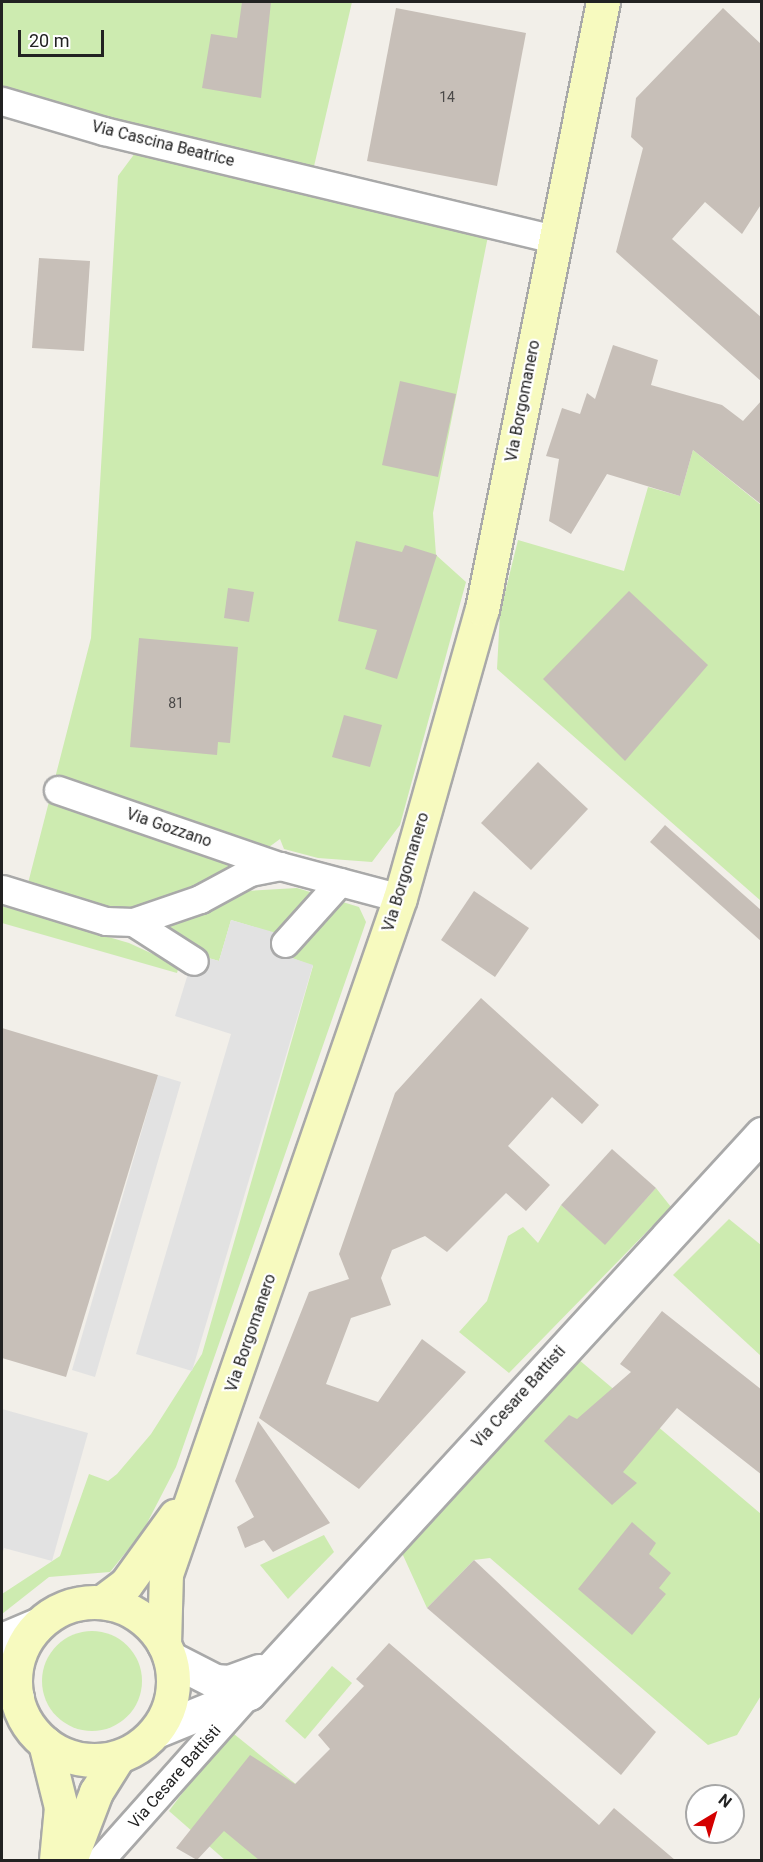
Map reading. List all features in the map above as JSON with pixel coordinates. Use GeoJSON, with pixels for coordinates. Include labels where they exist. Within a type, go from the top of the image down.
{"type":"FeatureCollection","features":[{"type":"Feature","properties":{"kind":"main road","name":"Via Borgomanero"},"geometry":{"type":"LineString","coordinates":[[167,1651],[166,1574],[194,1487],[400,898],[482,609],[603,2]]}},
{"type":"Feature","properties":{"kind":"main road","name":"Via Borgomanero"},"geometry":{"type":"LineString","coordinates":[[102,1602],[126,1584],[194,1487]]}},
{"type":"Feature","properties":{"kind":"main road"},"geometry":{"type":"LineString","coordinates":[[70,1860],[96,1792],[118,1757],[156,1731],[172,1697],[167,1651],[132,1611],[102,1602],[71,1605],[38,1626],[19,1658],[9,1692],[28,1725],[45,1743],[79,1759],[118,1757]]}},
{"type":"Feature","properties":{"kind":"main road"},"geometry":{"type":"LineString","coordinates":[[45,1743],[61,1807],[56,1860]]}},
{"type":"Feature","properties":{"kind":"street","name":"Via Cascina Beatrice"},"geometry":{"type":"LineString","coordinates":[[2,101],[554,239]]}},
{"type":"Feature","properties":{"kind":"street","name":"Via Gozzano"},"geometry":{"type":"LineString","coordinates":[[58,790],[280,866],[400,898]]}},
{"type":"Feature","properties":{"kind":"street","name":"Via Gozzano"},"geometry":{"type":"LineString","coordinates":[[133,922],[200,899],[250,872],[280,866]]}},
{"type":"Feature","properties":{"kind":"street"},"geometry":{"type":"LineString","coordinates":[[285,944],[340,882]]}},
{"type":"Feature","properties":{"kind":"street"},"geometry":{"type":"LineString","coordinates":[[2,889],[106,921],[133,922],[194,961]]}},
{"type":"Feature","properties":{"kind":"street","name":"Via Cesare Battisti"},"geometry":{"type":"LineString","coordinates":[[100,1860],[279,1660],[762,1134]]}},
{"type":"Feature","properties":{"kind":"street"},"geometry":{"type":"LineString","coordinates":[[2,1640],[38,1626]]}},
{"type":"Feature","properties":{"kind":"street","name":"Via Cesare Battisti"},"geometry":{"type":"LineString","coordinates":[[167,1651],[197,1676],[229,1682],[279,1660]]}},
{"type":"Feature","properties":{"kind":"street","name":"Via Cesare Battisti"},"geometry":{"type":"LineString","coordinates":[[156,1731],[249,1693]]}},
{"type":"Feature","properties":{"kind":"green space"},"geometry":{"type":"Polygon","coordinates":[[[2,2],[352,2],[312,175],[2,90],[2,2]]]}},
{"type":"Feature","properties":{"kind":"green space"},"geometry":{"type":"Polygon","coordinates":[[[141,145],[489,231],[433,513],[436,555],[466,582],[400,825],[372,862],[318,858],[284,849],[280,839],[239,869],[193,892],[122,913],[26,891],[91,638],[118,176],[141,145]]]}},
{"type":"Feature","properties":{"kind":"green space"},"geometry":{"type":"Polygon","coordinates":[[[693,450],[761,505],[761,901],[497,669],[500,613],[518,540],[624,571],[648,487],[680,496],[693,450]]]}},
{"type":"Feature","properties":{"kind":"green space"},"geometry":{"type":"Polygon","coordinates":[[[297,888],[359,907],[366,922],[176,1467],[143,1531],[110,1572],[49,1577],[2,1614],[2,1594],[60,1556],[89,1474],[108,1481],[117,1474],[151,1434],[202,1354],[313,966],[292,958],[297,940],[231,920],[219,961],[194,954],[158,931],[246,891],[297,888]]]}},
{"type":"Feature","properties":{"kind":"green space"},"geometry":{"type":"Polygon","coordinates":[[[2,906],[129,943],[179,966],[177,973],[2,923],[2,906]]]}},
{"type":"Feature","properties":{"kind":"green space"},"geometry":{"type":"Polygon","coordinates":[[[656,1188],[671,1207],[509,1373],[459,1332],[487,1301],[508,1236],[523,1227],[538,1243],[561,1205],[605,1244],[656,1188]]]}},
{"type":"Feature","properties":{"kind":"green space"},"geometry":{"type":"Polygon","coordinates":[[[729,1219],[761,1245],[761,1356],[673,1275],[729,1219]]]}},
{"type":"Feature","properties":{"kind":"green space"},"geometry":{"type":"Polygon","coordinates":[[[578,1359],[761,1514],[762,1694],[737,1735],[708,1745],[490,1558],[474,1560],[427,1608],[402,1553],[578,1359]]]}},
{"type":"Feature","properties":{"kind":"green space"},"geometry":{"type":"Polygon","coordinates":[[[324,1535],[334,1552],[288,1599],[260,1565],[324,1535]]]}},
{"type":"Feature","properties":{"kind":"green space"},"geometry":{"type":"Polygon","coordinates":[[[92,1631],[111,1635],[127,1646],[138,1662],[142,1681],[138,1700],[127,1716],[111,1727],[92,1731],[73,1727],[57,1716],[46,1700],[42,1681],[46,1662],[57,1646],[73,1635],[92,1631]]]}},
{"type":"Feature","properties":{"kind":"green space"},"geometry":{"type":"Polygon","coordinates":[[[332,1666],[352,1683],[305,1739],[285,1721],[332,1666]]]}},
{"type":"Feature","properties":{"kind":"green space"},"geometry":{"type":"Polygon","coordinates":[[[229,1730],[313,1798],[263,1860],[225,1860],[169,1811],[229,1730]]]}},
{"type":"Feature","properties":{"kind":"shaded area"},"geometry":{"type":"Polygon","coordinates":[[[231,920],[297,939],[292,958],[313,965],[192,1371],[136,1354],[231,1034],[175,1016],[194,954],[219,961],[231,920]]]}},
{"type":"Feature","properties":{"kind":"shaded area"},"geometry":{"type":"Polygon","coordinates":[[[158,1075],[181,1082],[95,1377],[72,1370],[158,1075]]]}},
{"type":"Feature","properties":{"kind":"shaded area"},"geometry":{"type":"Polygon","coordinates":[[[2,1409],[88,1433],[52,1561],[4,1548],[2,1556],[2,1409]]]}},
{"type":"Feature","properties":{"kind":"building"},"geometry":{"type":"Polygon","coordinates":[[[242,2],[271,2],[261,98],[202,88],[211,34],[237,38],[242,2]]]}},
{"type":"Feature","properties":{"kind":"building"},"geometry":{"type":"Polygon","coordinates":[[[396,8],[526,33],[497,186],[367,161],[396,8]]]}},
{"type":"Feature","properties":{"kind":"building"},"geometry":{"type":"Polygon","coordinates":[[[723,8],[762,45],[762,203],[742,234],[705,202],[672,239],[762,318],[762,382],[616,252],[643,148],[631,137],[636,98],[723,8]]]}},
{"type":"Feature","properties":{"kind":"building"},"geometry":{"type":"Polygon","coordinates":[[[39,258],[90,261],[84,351],[32,348],[39,258]]]}},
{"type":"Feature","properties":{"kind":"building"},"geometry":{"type":"Polygon","coordinates":[[[613,345],[658,360],[651,385],[722,405],[743,421],[762,400],[762,505],[693,450],[680,496],[607,474],[571,534],[549,521],[559,459],[546,456],[562,408],[580,414],[587,393],[595,399],[613,345]]]}},
{"type":"Feature","properties":{"kind":"building"},"geometry":{"type":"Polygon","coordinates":[[[400,381],[456,394],[438,477],[382,465],[400,381]]]}},
{"type":"Feature","properties":{"kind":"building"},"geometry":{"type":"Polygon","coordinates":[[[356,541],[402,552],[405,545],[437,555],[397,679],[365,669],[377,630],[338,621],[356,541]]]}},
{"type":"Feature","properties":{"kind":"building"},"geometry":{"type":"Polygon","coordinates":[[[228,588],[254,592],[249,622],[224,618],[228,588]]]}},
{"type":"Feature","properties":{"kind":"building"},"geometry":{"type":"Polygon","coordinates":[[[629,591],[708,665],[625,761],[543,679],[629,591]]]}},
{"type":"Feature","properties":{"kind":"building"},"geometry":{"type":"Polygon","coordinates":[[[139,638],[238,647],[230,743],[218,742],[217,755],[130,747],[139,638]]]}},
{"type":"Feature","properties":{"kind":"building"},"geometry":{"type":"Polygon","coordinates":[[[344,715],[382,725],[370,767],[332,757],[344,715]]]}},
{"type":"Feature","properties":{"kind":"building"},"geometry":{"type":"Polygon","coordinates":[[[538,762],[588,809],[531,870],[481,823],[538,762]]]}},
{"type":"Feature","properties":{"kind":"building"},"geometry":{"type":"Polygon","coordinates":[[[665,825],[762,911],[762,942],[650,842],[665,825]]]}},
{"type":"Feature","properties":{"kind":"building"},"geometry":{"type":"Polygon","coordinates":[[[474,891],[529,928],[495,977],[441,940],[474,891]]]}},
{"type":"Feature","properties":{"kind":"building"},"geometry":{"type":"Polygon","coordinates":[[[481,998],[599,1105],[582,1124],[552,1097],[508,1146],[550,1185],[526,1211],[506,1193],[447,1252],[425,1236],[392,1250],[381,1278],[391,1305],[351,1318],[326,1384],[378,1402],[422,1339],[466,1372],[359,1489],[259,1418],[309,1292],[349,1279],[339,1254],[395,1093],[481,998]]]}},
{"type":"Feature","properties":{"kind":"building"},"geometry":{"type":"Polygon","coordinates":[[[2,1028],[158,1075],[66,1377],[2,1358],[2,1028]]]}},
{"type":"Feature","properties":{"kind":"building"},"geometry":{"type":"Polygon","coordinates":[[[612,1149],[656,1188],[605,1245],[561,1205],[612,1149]]]}},
{"type":"Feature","properties":{"kind":"building"},"geometry":{"type":"Polygon","coordinates":[[[662,1311],[762,1390],[762,1475],[677,1408],[623,1472],[637,1483],[612,1505],[544,1441],[569,1415],[577,1419],[631,1372],[620,1364],[662,1311]]]}},
{"type":"Feature","properties":{"kind":"building"},"geometry":{"type":"Polygon","coordinates":[[[258,1421],[330,1523],[273,1552],[264,1540],[245,1548],[237,1527],[254,1517],[235,1481],[258,1421]]]}},
{"type":"Feature","properties":{"kind":"building"},"geometry":{"type":"Polygon","coordinates":[[[632,1522],[656,1543],[649,1554],[671,1573],[659,1588],[666,1594],[632,1635],[578,1589],[632,1522]]]}},
{"type":"Feature","properties":{"kind":"building"},"geometry":{"type":"Polygon","coordinates":[[[474,1560],[656,1732],[621,1775],[427,1608],[474,1560]]]}},
{"type":"Feature","properties":{"kind":"building"},"geometry":{"type":"Polygon","coordinates":[[[389,1643],[599,1825],[614,1808],[675,1860],[259,1860],[224,1831],[197,1860],[176,1848],[250,1755],[295,1784],[330,1749],[318,1735],[364,1686],[356,1679],[389,1643]]]}}]}
